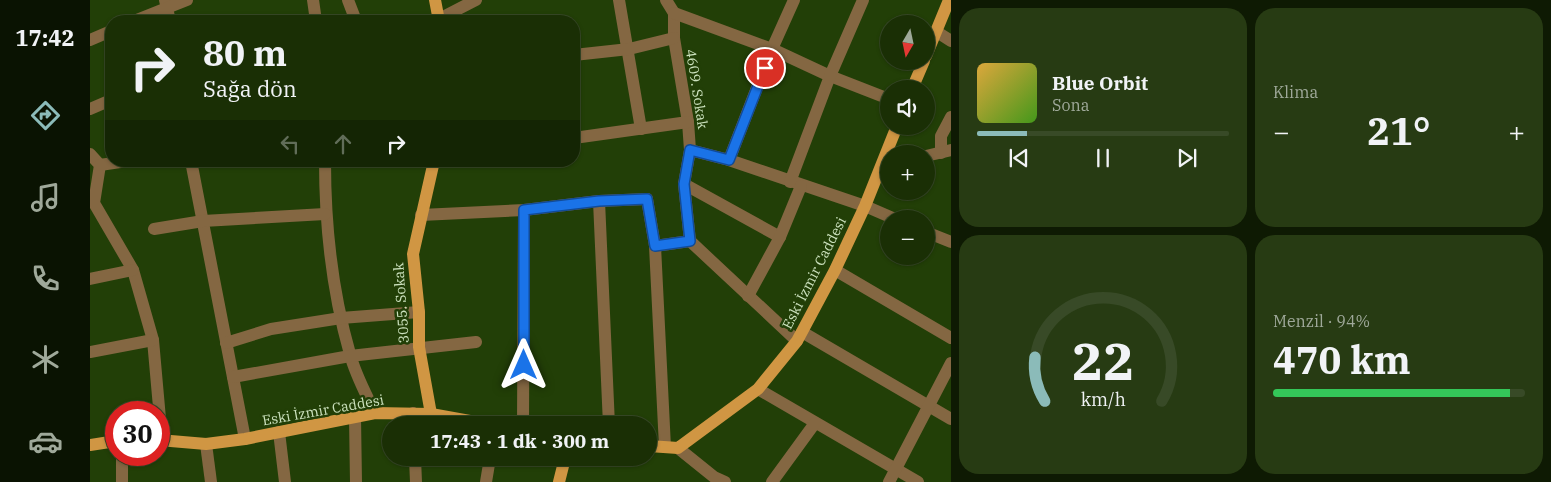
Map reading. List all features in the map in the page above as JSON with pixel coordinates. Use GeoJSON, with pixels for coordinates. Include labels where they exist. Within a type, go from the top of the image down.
{"type":"FeatureCollection","features":[{"type":"Feature","properties":{"kind":"main road"},"geometry":{"type":"LineString","coordinates":[[435,0],[438,15]]}},
{"type":"Feature","properties":{"kind":"main road"},"geometry":{"type":"LineString","coordinates":[[936,32],[949,0]]}},
{"type":"Feature","properties":{"kind":"main road","name":"3055. Sokak"},"geometry":{"type":"LineString","coordinates":[[431,414],[419,347],[419,312],[413,254],[433,167]]}},
{"type":"Feature","properties":{"kind":"main road","name":"Eski İzmir Caddesi"},"geometry":{"type":"LineString","coordinates":[[678,448],[758,389],[799,336],[835,270],[880,176]]}},
{"type":"Feature","properties":{"kind":"main road","name":"Eski İzmir Caddesi"},"geometry":{"type":"LineString","coordinates":[[170,441],[206,444],[245,439],[374,413],[394,416]]}},
{"type":"Feature","properties":{"kind":"main road","name":"Eski İzmir Caddesi"},"geometry":{"type":"LineString","coordinates":[[424,416],[431,414],[442,416]]}},
{"type":"Feature","properties":{"kind":"main road"},"geometry":{"type":"LineString","coordinates":[[90,445],[105,443]]}},
{"type":"Feature","properties":{"kind":"main road"},"geometry":{"type":"LineString","coordinates":[[657,446],[678,448]]}},
{"type":"Feature","properties":{"kind":"main road"},"geometry":{"type":"LineString","coordinates":[[559,482],[563,466]]}},
{"type":"Feature","properties":{"kind":"street"},"geometry":{"type":"LineString","coordinates":[[145,15],[166,4],[186,0]]}},
{"type":"Feature","properties":{"kind":"street"},"geometry":{"type":"LineString","coordinates":[[314,0],[315,15]]}},
{"type":"Feature","properties":{"kind":"street"},"geometry":{"type":"LineString","coordinates":[[348,0],[354,15]]}},
{"type":"Feature","properties":{"kind":"street"},"geometry":{"type":"LineString","coordinates":[[448,15],[476,0]]}},
{"type":"Feature","properties":{"kind":"street"},"geometry":{"type":"LineString","coordinates":[[619,0],[629,49],[641,129]]}},
{"type":"Feature","properties":{"kind":"street"},"geometry":{"type":"LineString","coordinates":[[666,0],[674,13],[772,49],[830,76],[880,95]]}},
{"type":"Feature","properties":{"kind":"street"},"geometry":{"type":"LineString","coordinates":[[729,160],[772,49],[794,0]]}},
{"type":"Feature","properties":{"kind":"street"},"geometry":{"type":"LineString","coordinates":[[748,296],[780,237],[830,76],[862,0]]}},
{"type":"Feature","properties":{"kind":"street","name":"4609. Sokak"},"geometry":{"type":"LineString","coordinates":[[674,13],[674,38],[688,122],[690,150],[684,184],[690,241]]}},
{"type":"Feature","properties":{"kind":"street"},"geometry":{"type":"LineString","coordinates":[[936,32],[951,41]]}},
{"type":"Feature","properties":{"kind":"street"},"geometry":{"type":"LineString","coordinates":[[90,40],[105,34]]}},
{"type":"Feature","properties":{"kind":"street"},"geometry":{"type":"LineString","coordinates":[[580,54],[629,49],[674,38]]}},
{"type":"Feature","properties":{"kind":"street"},"geometry":{"type":"LineString","coordinates":[[90,109],[105,103]]}},
{"type":"Feature","properties":{"kind":"street"},"geometry":{"type":"LineString","coordinates":[[946,152],[941,136],[951,117]]}},
{"type":"Feature","properties":{"kind":"street"},"geometry":{"type":"LineString","coordinates":[[580,137],[688,122]]}},
{"type":"Feature","properties":{"kind":"street"},"geometry":{"type":"LineString","coordinates":[[690,150],[729,160],[880,212]]}},
{"type":"Feature","properties":{"kind":"street"},"geometry":{"type":"LineString","coordinates":[[90,154],[100,165]]}},
{"type":"Feature","properties":{"kind":"street"},"geometry":{"type":"LineString","coordinates":[[100,165],[105,164]]}},
{"type":"Feature","properties":{"kind":"street"},"geometry":{"type":"LineString","coordinates":[[100,165],[92,204],[133,270],[153,340],[158,401]]}},
{"type":"Feature","properties":{"kind":"street"},"geometry":{"type":"LineString","coordinates":[[192,167],[245,439]]}},
{"type":"Feature","properties":{"kind":"street"},"geometry":{"type":"LineString","coordinates":[[325,167],[325,214],[341,318],[350,356],[374,413]]}},
{"type":"Feature","properties":{"kind":"street"},"geometry":{"type":"LineString","coordinates":[[684,184],[780,237]]}},
{"type":"Feature","properties":{"kind":"street"},"geometry":{"type":"LineString","coordinates":[[421,215],[524,210],[599,201],[647,199],[655,246],[665,447]]}},
{"type":"Feature","properties":{"kind":"street"},"geometry":{"type":"LineString","coordinates":[[599,201],[609,416]]}},
{"type":"Feature","properties":{"kind":"street"},"geometry":{"type":"LineString","coordinates":[[524,210],[524,416]]}},
{"type":"Feature","properties":{"kind":"street"},"geometry":{"type":"LineString","coordinates":[[154,229],[203,221],[325,214]]}},
{"type":"Feature","properties":{"kind":"street"},"geometry":{"type":"LineString","coordinates":[[935,236],[951,242]]}},
{"type":"Feature","properties":{"kind":"street"},"geometry":{"type":"LineString","coordinates":[[655,246],[690,241],[748,296],[799,336],[929,405],[951,419]]}},
{"type":"Feature","properties":{"kind":"street"},"geometry":{"type":"LineString","coordinates":[[90,279],[133,270]]}},
{"type":"Feature","properties":{"kind":"street"},"geometry":{"type":"LineString","coordinates":[[835,270],[951,338]]}},
{"type":"Feature","properties":{"kind":"street"},"geometry":{"type":"LineString","coordinates":[[226,342],[271,329],[341,318],[419,312]]}},
{"type":"Feature","properties":{"kind":"street"},"geometry":{"type":"LineString","coordinates":[[90,352],[153,340]]}},
{"type":"Feature","properties":{"kind":"street"},"geometry":{"type":"LineString","coordinates":[[233,377],[350,356],[476,342]]}},
{"type":"Feature","properties":{"kind":"street"},"geometry":{"type":"LineString","coordinates":[[889,482],[898,468],[951,363]]}},
{"type":"Feature","properties":{"kind":"street"},"geometry":{"type":"LineString","coordinates":[[758,389],[815,423],[898,468],[918,482]]}},
{"type":"Feature","properties":{"kind":"street"},"geometry":{"type":"LineString","coordinates":[[355,417],[356,482]]}},
{"type":"Feature","properties":{"kind":"street"},"geometry":{"type":"LineString","coordinates":[[772,482],[815,423]]}},
{"type":"Feature","properties":{"kind":"street"},"geometry":{"type":"LineString","coordinates":[[279,432],[284,482]]}},
{"type":"Feature","properties":{"kind":"street"},"geometry":{"type":"LineString","coordinates":[[206,444],[211,482]]}},
{"type":"Feature","properties":{"kind":"street"},"geometry":{"type":"LineString","coordinates":[[678,448],[717,480]]}},
{"type":"Feature","properties":{"kind":"street"},"geometry":{"type":"LineString","coordinates":[[122,466],[122,482]]}},
{"type":"Feature","properties":{"kind":"street"},"geometry":{"type":"LineString","coordinates":[[415,466],[416,482]]}},
{"type":"Feature","properties":{"kind":"street"},"geometry":{"type":"LineString","coordinates":[[486,482],[489,466]]}},
{"type":"Feature","properties":{"kind":"route"},"geometry":{"type":"LineString","coordinates":[[524,365],[524,210],[599,201],[647,199],[655,246],[690,241],[684,184],[690,150],[729,160],[765,68]]}}]}
